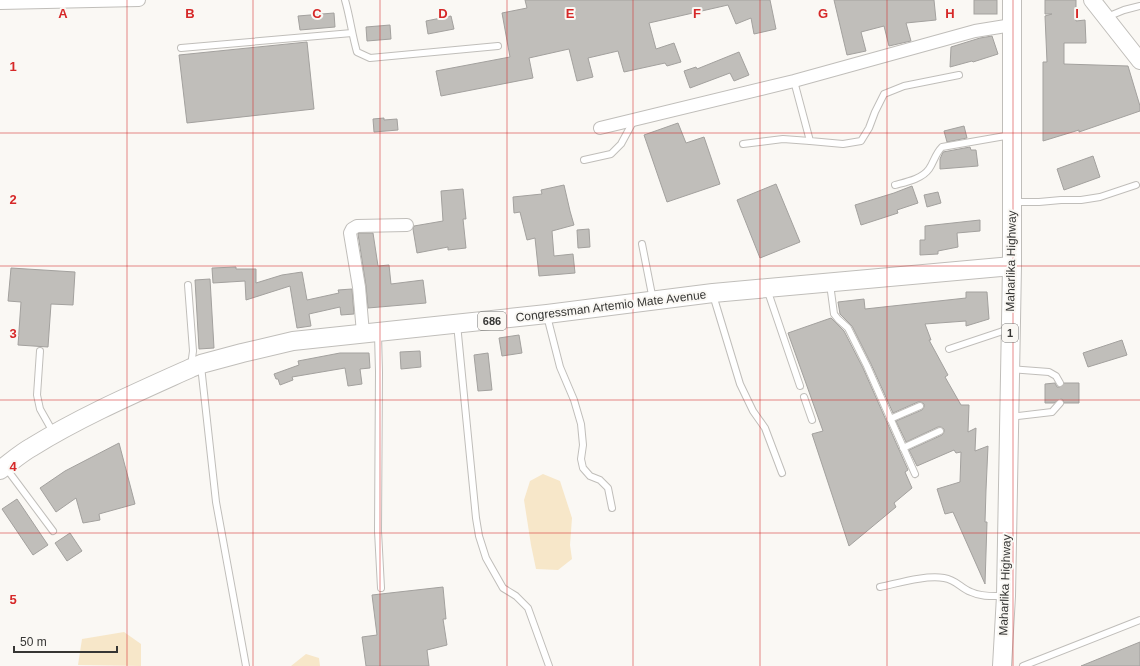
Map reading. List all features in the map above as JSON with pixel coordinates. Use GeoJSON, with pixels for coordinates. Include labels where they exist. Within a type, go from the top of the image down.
{"type":"FeatureCollection","features":[{"type":"Feature","properties":{"kind":"main road","name":"Maharlika Highway"},"geometry":{"type":"LineString","coordinates":[[1002,666],[1006,596],[1012,266],[1012,0]]}},
{"type":"Feature","properties":{"kind":"main road","name":"Congressman Artemio Mate Avenue"},"geometry":{"type":"LineString","coordinates":[[2,468],[30,448],[54,434],[127,397],[196,366],[293,341],[654,302],[713,293],[1012,266]]}},
{"type":"Feature","properties":{"kind":"street"},"geometry":{"type":"LineString","coordinates":[[0,3],[139,0]]}},
{"type":"Feature","properties":{"kind":"street"},"geometry":{"type":"LineString","coordinates":[[1092,0],[1140,61]]}},
{"type":"Feature","properties":{"kind":"street"},"geometry":{"type":"LineString","coordinates":[[600,128],[794,82],[975,32],[1012,25]]}},
{"type":"Feature","properties":{"kind":"street"},"geometry":{"type":"LineString","coordinates":[[370,332],[359,287],[350,233],[352,228],[357,226],[407,225]]}},
{"type":"Feature","properties":{"kind":"lane"},"geometry":{"type":"LineString","coordinates":[[345,0],[352,24],[352,33],[357,52],[370,58],[498,46]]}},
{"type":"Feature","properties":{"kind":"lane"},"geometry":{"type":"LineString","coordinates":[[1105,18],[1124,10],[1140,6]]}},
{"type":"Feature","properties":{"kind":"lane"},"geometry":{"type":"LineString","coordinates":[[181,48],[352,33]]}},
{"type":"Feature","properties":{"kind":"lane"},"geometry":{"type":"LineString","coordinates":[[743,144],[783,139],[810,140],[843,144],[861,141],[870,128],[875,112],[884,94],[904,86],[959,75]]}},
{"type":"Feature","properties":{"kind":"lane"},"geometry":{"type":"LineString","coordinates":[[794,82],[810,140]]}},
{"type":"Feature","properties":{"kind":"lane"},"geometry":{"type":"LineString","coordinates":[[584,160],[611,154],[621,144],[634,120]]}},
{"type":"Feature","properties":{"kind":"lane"},"geometry":{"type":"LineString","coordinates":[[895,186],[920,177],[929,170],[936,153],[942,147],[1012,134]]}},
{"type":"Feature","properties":{"kind":"lane"},"geometry":{"type":"LineString","coordinates":[[1012,202],[1081,200],[1100,197],[1136,186]]}},
{"type":"Feature","properties":{"kind":"lane"},"geometry":{"type":"LineString","coordinates":[[642,244],[654,302]]}},
{"type":"Feature","properties":{"kind":"lane"},"geometry":{"type":"LineString","coordinates":[[830,282],[834,314],[848,328],[915,474]]}},
{"type":"Feature","properties":{"kind":"lane"},"geometry":{"type":"LineString","coordinates":[[188,285],[193,351],[216,502],[246,666]]}},
{"type":"Feature","properties":{"kind":"lane"},"geometry":{"type":"LineString","coordinates":[[767,289],[800,386]]}},
{"type":"Feature","properties":{"kind":"lane"},"geometry":{"type":"LineString","coordinates":[[713,293],[740,384],[753,411],[766,428],[782,473]]}},
{"type":"Feature","properties":{"kind":"lane"},"geometry":{"type":"LineString","coordinates":[[546,314],[560,367],[574,400],[581,424],[583,445],[581,459],[583,468],[590,476],[600,480],[608,488],[612,508]]}},
{"type":"Feature","properties":{"kind":"lane"},"geometry":{"type":"LineString","coordinates":[[457,324],[479,536],[486,558],[503,588],[516,596],[528,608],[549,666]]}},
{"type":"Feature","properties":{"kind":"lane"},"geometry":{"type":"LineString","coordinates":[[949,349],[1010,328]]}},
{"type":"Feature","properties":{"kind":"lane"},"geometry":{"type":"LineString","coordinates":[[370,332],[379,372],[378,531],[381,588]]}},
{"type":"Feature","properties":{"kind":"lane"},"geometry":{"type":"LineString","coordinates":[[40,351],[37,395],[40,409],[54,434]]}},
{"type":"Feature","properties":{"kind":"lane"},"geometry":{"type":"LineString","coordinates":[[1010,369],[1049,372],[1056,376],[1060,383]]}},
{"type":"Feature","properties":{"kind":"lane"},"geometry":{"type":"LineString","coordinates":[[804,397],[812,420]]}},
{"type":"Feature","properties":{"kind":"lane"},"geometry":{"type":"LineString","coordinates":[[1009,418],[1052,412],[1060,403]]}},
{"type":"Feature","properties":{"kind":"lane"},"geometry":{"type":"LineString","coordinates":[[890,419],[920,406]]}},
{"type":"Feature","properties":{"kind":"lane"},"geometry":{"type":"LineString","coordinates":[[904,448],[940,431]]}},
{"type":"Feature","properties":{"kind":"lane"},"geometry":{"type":"LineString","coordinates":[[2,468],[53,531]]}},
{"type":"Feature","properties":{"kind":"lane"},"geometry":{"type":"LineString","coordinates":[[880,587],[931,578],[944,578],[955,581],[970,592],[982,596],[1006,596]]}},
{"type":"Feature","properties":{"kind":"lane"},"geometry":{"type":"LineString","coordinates":[[1023,666],[1140,620]]}},
{"type":"Feature","properties":{"kind":"shaded area"},"geometry":{"type":"Polygon","coordinates":[[[543,474],[560,481],[572,518],[570,545],[572,559],[558,570],[536,569],[531,545],[524,500],[530,481],[543,474]]]}},
{"type":"Feature","properties":{"kind":"shaded area"},"geometry":{"type":"Polygon","coordinates":[[[124,632],[141,644],[141,666],[78,665],[82,639],[124,632]]]}},
{"type":"Feature","properties":{"kind":"shaded area"},"geometry":{"type":"Polygon","coordinates":[[[306,654],[319,658],[320,666],[291,666],[306,654]]]}},
{"type":"Feature","properties":{"kind":"building"},"geometry":{"type":"Polygon","coordinates":[[[525,0],[770,0],[776,29],[754,34],[751,18],[736,24],[728,5],[649,23],[656,49],[674,43],[681,62],[667,66],[665,63],[624,72],[618,51],[588,58],[593,77],[577,81],[569,49],[529,58],[533,78],[441,96],[436,71],[510,57],[502,13],[527,8],[525,0]]]}},
{"type":"Feature","properties":{"kind":"building"},"geometry":{"type":"Polygon","coordinates":[[[834,0],[934,0],[936,20],[906,23],[911,41],[889,46],[884,26],[861,32],[866,51],[847,55],[834,0]]]}},
{"type":"Feature","properties":{"kind":"building"},"geometry":{"type":"Polygon","coordinates":[[[974,0],[997,0],[997,14],[974,14],[974,0]]]}},
{"type":"Feature","properties":{"kind":"building"},"geometry":{"type":"Polygon","coordinates":[[[1045,0],[1076,0],[1076,21],[1085,20],[1086,43],[1064,43],[1064,64],[1128,66],[1140,106],[1140,111],[1079,132],[1079,130],[1043,141],[1043,62],[1047,62],[1045,16],[1052,14],[1045,14],[1045,0]]]}},
{"type":"Feature","properties":{"kind":"building"},"geometry":{"type":"Polygon","coordinates":[[[334,13],[335,27],[300,30],[298,16],[334,13]]]}},
{"type":"Feature","properties":{"kind":"building"},"geometry":{"type":"Polygon","coordinates":[[[451,16],[454,29],[428,34],[426,21],[451,16]]]}},
{"type":"Feature","properties":{"kind":"building"},"geometry":{"type":"Polygon","coordinates":[[[390,25],[391,39],[367,41],[366,27],[390,25]]]}},
{"type":"Feature","properties":{"kind":"building"},"geometry":{"type":"Polygon","coordinates":[[[992,36],[998,54],[950,67],[951,47],[992,36]]]}},
{"type":"Feature","properties":{"kind":"building"},"geometry":{"type":"Polygon","coordinates":[[[307,42],[314,109],[187,123],[179,55],[307,42]]]}},
{"type":"Feature","properties":{"kind":"building"},"geometry":{"type":"Polygon","coordinates":[[[739,52],[749,75],[734,81],[730,73],[690,88],[684,71],[696,67],[697,69],[739,52]]]}},
{"type":"Feature","properties":{"kind":"building"},"geometry":{"type":"Polygon","coordinates":[[[384,118],[384,120],[397,119],[398,130],[374,132],[373,119],[384,118]]]}},
{"type":"Feature","properties":{"kind":"building"},"geometry":{"type":"Polygon","coordinates":[[[678,123],[686,143],[704,137],[720,184],[667,202],[644,135],[678,123]]]}},
{"type":"Feature","properties":{"kind":"building"},"geometry":{"type":"Polygon","coordinates":[[[964,126],[967,138],[947,142],[944,131],[964,126]]]}},
{"type":"Feature","properties":{"kind":"building"},"geometry":{"type":"Polygon","coordinates":[[[970,147],[971,150],[976,150],[978,166],[940,169],[940,159],[943,152],[970,147]]]}},
{"type":"Feature","properties":{"kind":"building"},"geometry":{"type":"Polygon","coordinates":[[[1093,156],[1100,177],[1064,190],[1057,169],[1093,156]]]}},
{"type":"Feature","properties":{"kind":"building"},"geometry":{"type":"Polygon","coordinates":[[[776,184],[800,242],[760,258],[737,200],[776,184]]]}},
{"type":"Feature","properties":{"kind":"building"},"geometry":{"type":"Polygon","coordinates":[[[564,185],[574,225],[552,231],[554,256],[573,254],[575,273],[539,276],[535,238],[527,240],[520,212],[514,213],[513,197],[542,194],[541,190],[564,185]]]}},
{"type":"Feature","properties":{"kind":"building"},"geometry":{"type":"Polygon","coordinates":[[[912,186],[918,203],[897,210],[898,213],[861,225],[855,205],[912,186]]]}},
{"type":"Feature","properties":{"kind":"building"},"geometry":{"type":"Polygon","coordinates":[[[463,189],[466,219],[463,219],[466,248],[448,250],[448,247],[417,253],[413,229],[414,226],[443,221],[441,191],[463,189]]]}},
{"type":"Feature","properties":{"kind":"building"},"geometry":{"type":"Polygon","coordinates":[[[938,192],[941,203],[927,207],[924,195],[938,192]]]}},
{"type":"Feature","properties":{"kind":"building"},"geometry":{"type":"Polygon","coordinates":[[[980,220],[980,231],[957,233],[958,247],[938,251],[938,254],[920,255],[920,240],[925,240],[925,226],[980,220]]]}},
{"type":"Feature","properties":{"kind":"building"},"geometry":{"type":"Polygon","coordinates":[[[589,229],[590,247],[578,248],[577,230],[589,229]]]}},
{"type":"Feature","properties":{"kind":"building"},"geometry":{"type":"Polygon","coordinates":[[[359,233],[373,233],[378,266],[389,265],[391,284],[423,280],[426,303],[368,308],[359,233]]]}},
{"type":"Feature","properties":{"kind":"building"},"geometry":{"type":"Polygon","coordinates":[[[236,267],[236,269],[256,269],[256,283],[282,275],[302,272],[307,300],[339,293],[338,290],[352,289],[354,314],[341,315],[340,307],[309,314],[311,326],[297,328],[290,286],[246,300],[245,281],[213,283],[212,268],[236,267]]]}},
{"type":"Feature","properties":{"kind":"building"},"geometry":{"type":"Polygon","coordinates":[[[11,268],[75,272],[73,305],[51,304],[48,347],[18,345],[21,302],[8,301],[11,268]]]}},
{"type":"Feature","properties":{"kind":"building"},"geometry":{"type":"Polygon","coordinates":[[[210,279],[214,348],[199,349],[195,280],[210,279]]]}},
{"type":"Feature","properties":{"kind":"building"},"geometry":{"type":"Polygon","coordinates":[[[966,292],[987,292],[989,319],[966,326],[966,321],[925,324],[931,340],[929,340],[948,375],[945,377],[961,405],[969,405],[968,432],[976,428],[975,451],[988,446],[985,522],[987,522],[985,584],[953,512],[945,514],[937,489],[960,482],[961,452],[956,453],[954,450],[917,466],[909,450],[942,435],[944,429],[938,427],[906,442],[896,421],[922,410],[924,404],[918,402],[893,413],[852,326],[840,314],[838,302],[864,299],[865,309],[966,298],[966,292]]]}},
{"type":"Feature","properties":{"kind":"building"},"geometry":{"type":"Polygon","coordinates":[[[831,318],[844,331],[863,368],[908,470],[905,472],[912,488],[894,503],[896,507],[849,546],[812,434],[823,431],[788,333],[831,318]]]}},
{"type":"Feature","properties":{"kind":"building"},"geometry":{"type":"Polygon","coordinates":[[[519,335],[522,353],[502,356],[499,338],[519,335]]]}},
{"type":"Feature","properties":{"kind":"building"},"geometry":{"type":"Polygon","coordinates":[[[1122,340],[1127,355],[1088,367],[1083,353],[1122,340]]]}},
{"type":"Feature","properties":{"kind":"building"},"geometry":{"type":"Polygon","coordinates":[[[420,351],[421,367],[401,369],[400,352],[420,351]]]}},
{"type":"Feature","properties":{"kind":"building"},"geometry":{"type":"Polygon","coordinates":[[[340,353],[369,353],[370,368],[360,369],[362,384],[348,386],[345,368],[292,377],[293,380],[280,385],[274,374],[299,365],[298,361],[340,353]]]}},
{"type":"Feature","properties":{"kind":"building"},"geometry":{"type":"Polygon","coordinates":[[[488,353],[492,390],[478,391],[474,355],[488,353]]]}},
{"type":"Feature","properties":{"kind":"building"},"geometry":{"type":"Polygon","coordinates":[[[1055,383],[1057,387],[1060,387],[1064,383],[1079,383],[1079,403],[1064,403],[1061,399],[1054,403],[1045,403],[1045,384],[1055,383]]]}},
{"type":"Feature","properties":{"kind":"building"},"geometry":{"type":"Polygon","coordinates":[[[119,443],[135,504],[99,514],[100,520],[83,523],[76,498],[56,512],[40,488],[65,471],[119,443]]]}},
{"type":"Feature","properties":{"kind":"building"},"geometry":{"type":"Polygon","coordinates":[[[17,499],[48,545],[33,555],[2,509],[17,499]]]}},
{"type":"Feature","properties":{"kind":"building"},"geometry":{"type":"Polygon","coordinates":[[[70,533],[82,551],[67,561],[55,543],[70,533]]]}},
{"type":"Feature","properties":{"kind":"building"},"geometry":{"type":"Polygon","coordinates":[[[443,587],[446,619],[443,619],[447,645],[427,650],[429,666],[366,666],[362,637],[377,635],[372,595],[443,587]]]}},
{"type":"Feature","properties":{"kind":"building"},"geometry":{"type":"Polygon","coordinates":[[[1140,642],[1140,666],[1081,666],[1140,642]]]}}]}
